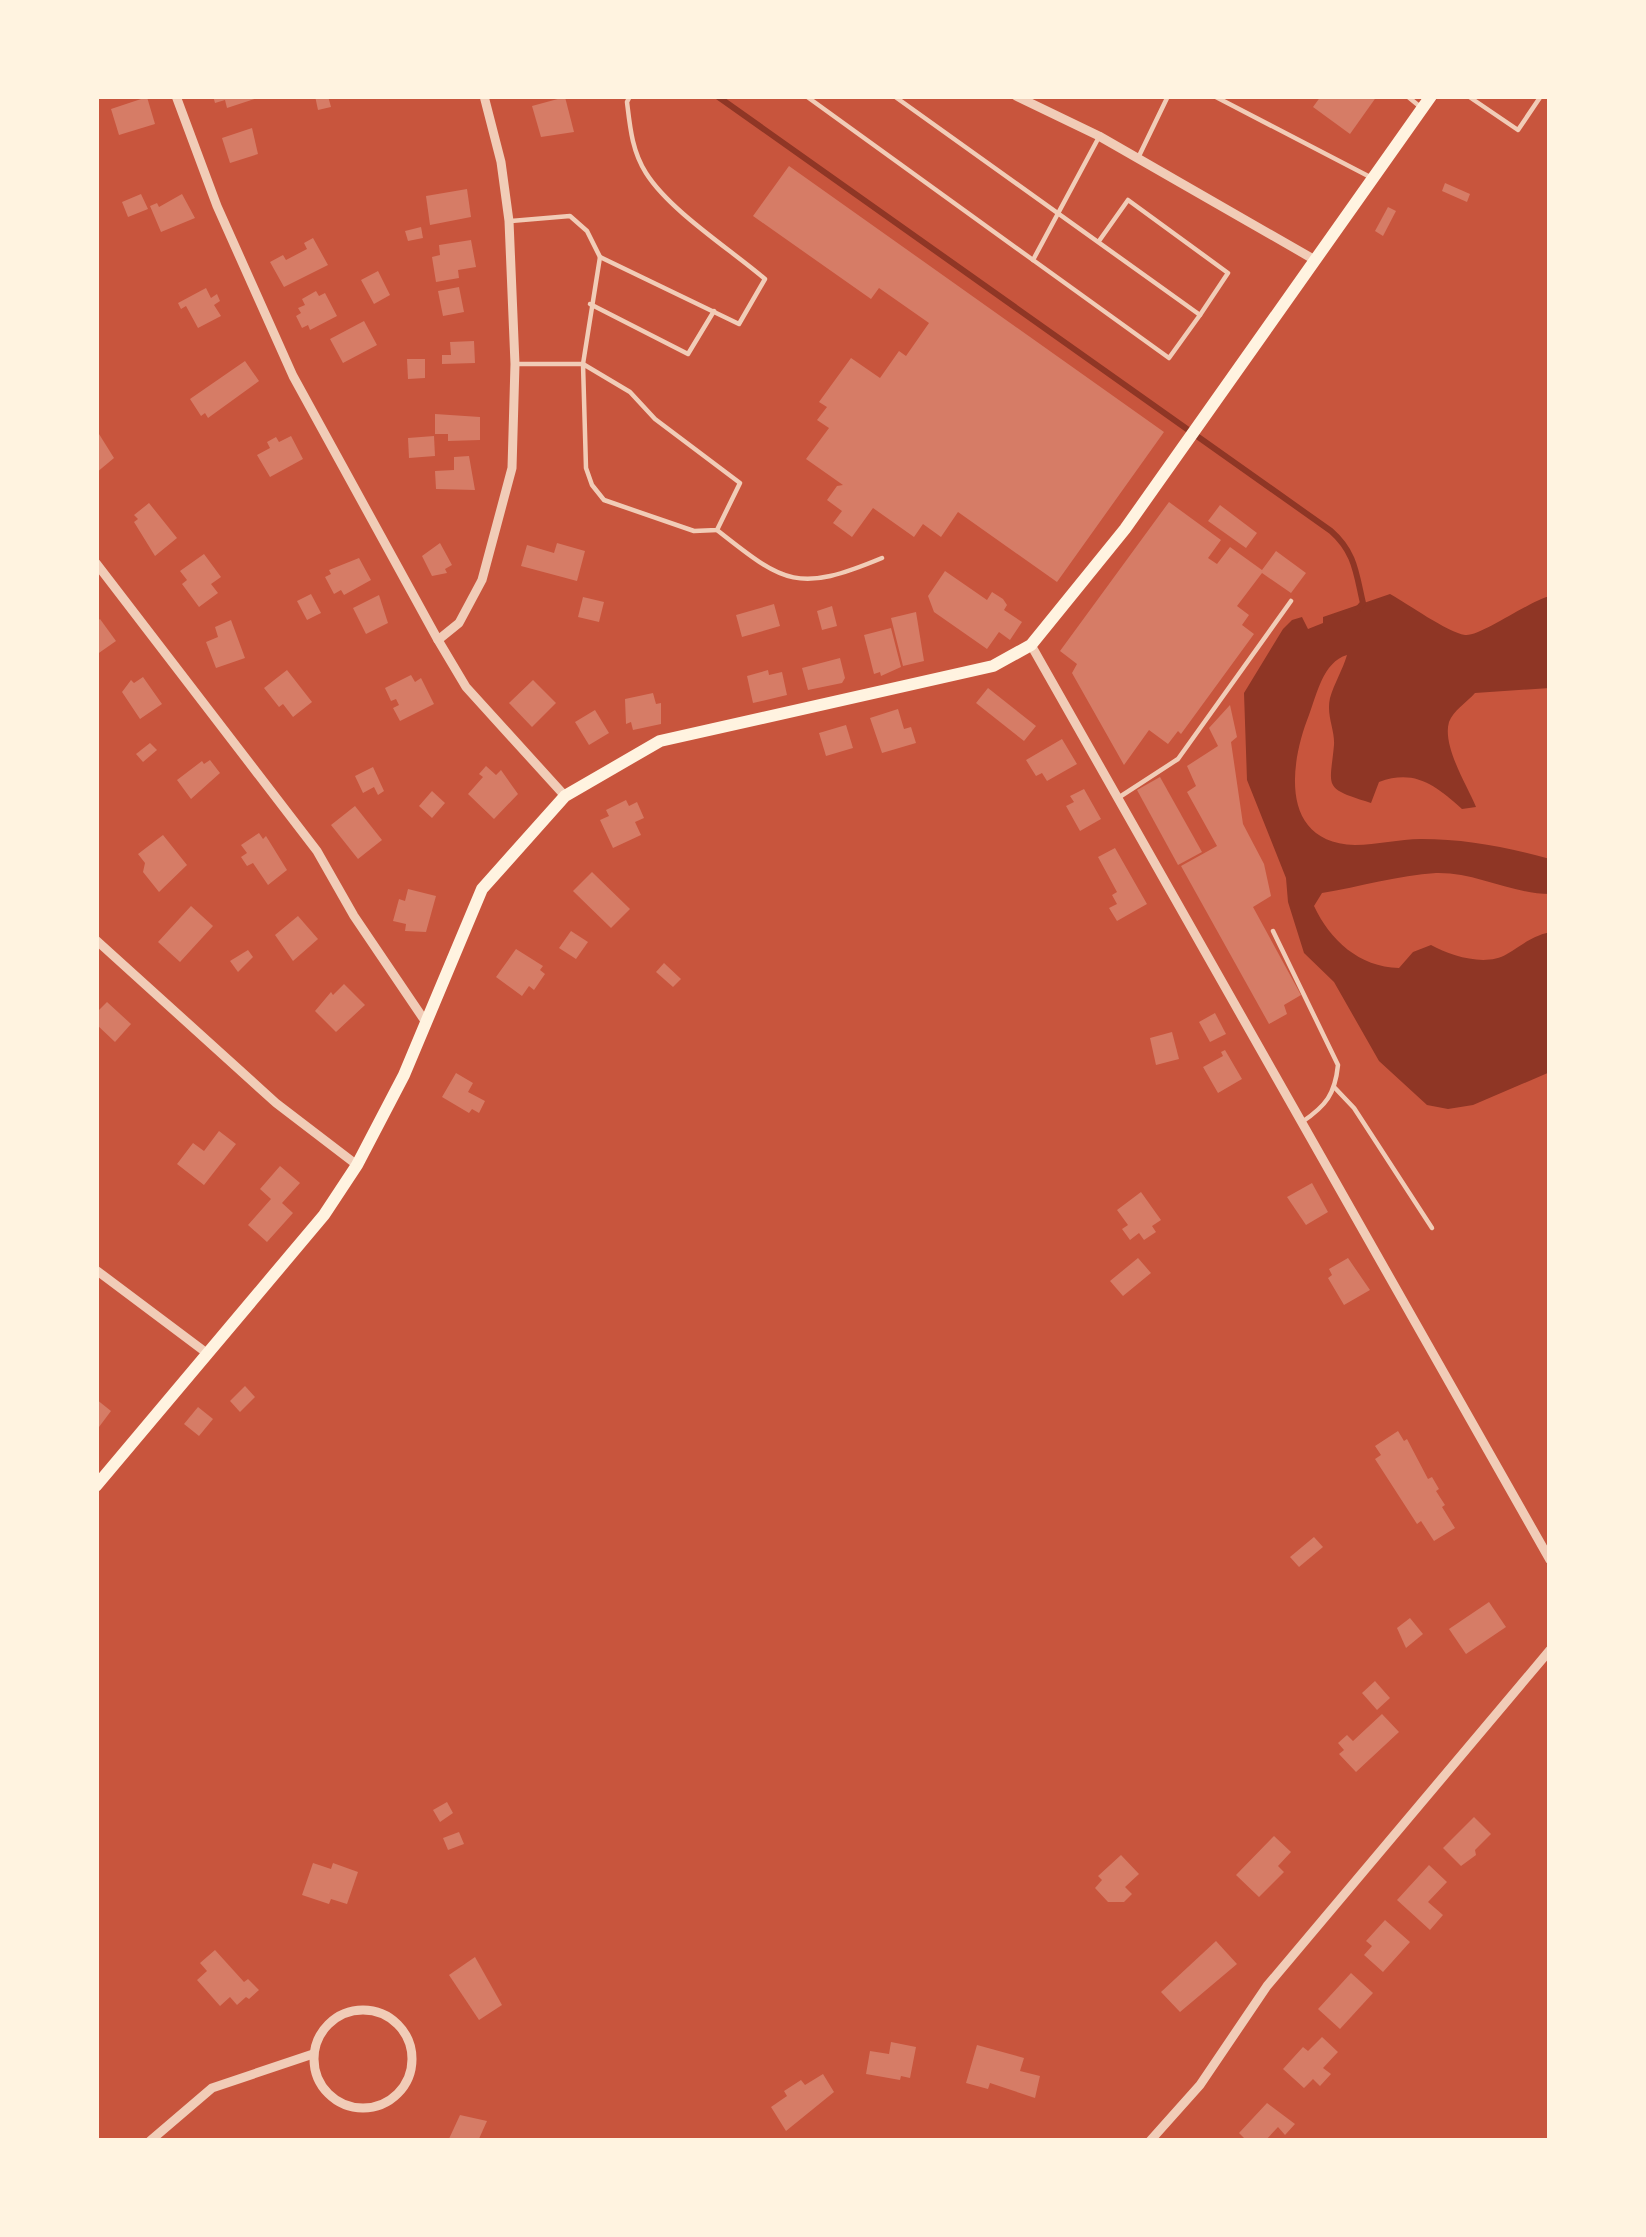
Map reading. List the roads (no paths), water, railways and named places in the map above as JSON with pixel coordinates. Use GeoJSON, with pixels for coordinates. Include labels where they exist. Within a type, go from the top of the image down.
{"type":"FeatureCollection","features":[{"type":"Feature","properties":{"kind":"main road"},"geometry":{"type":"LineString","coordinates":[[96,1486],[311,1232],[357,1165],[404,1075],[482,889],[565,796],[660,741],[993,666],[1031,645],[1125,529],[1427,102]]}},
{"type":"Feature","properties":{"kind":"street"},"geometry":{"type":"LineString","coordinates":[[176,96],[217,206],[293,376],[438,640],[466,687],[565,796]]}},
{"type":"Feature","properties":{"kind":"street"},"geometry":{"type":"LineString","coordinates":[[438,640],[459,623],[482,580],[512,468],[515,364],[509,221],[501,162],[484,96]]}},
{"type":"Feature","properties":{"kind":"street"},"geometry":{"type":"LineString","coordinates":[[1016,96],[1100,136],[1315,260]]}},
{"type":"Feature","properties":{"kind":"street"},"geometry":{"type":"LineString","coordinates":[[96,562],[317,851],[354,916],[425,1021]]}},
{"type":"Feature","properties":{"kind":"street"},"geometry":{"type":"LineString","coordinates":[[1031,645],[1550,1560]]}},
{"type":"Feature","properties":{"kind":"street"},"geometry":{"type":"LineString","coordinates":[[96,940],[276,1103],[357,1165]]}},
{"type":"Feature","properties":{"kind":"street"},"geometry":{"type":"LineString","coordinates":[[96,1270],[208,1354]]}},
{"type":"Feature","properties":{"kind":"street"},"geometry":{"type":"LineString","coordinates":[[1150,2141],[1200,2085],[1267,1986],[1550,1650]]}},
{"type":"Feature","properties":{"kind":"street"},"geometry":{"type":"LineString","coordinates":[[366,2009],[397,2023],[407,2036],[412,2065],[394,2097],[378,2106],[359,2108],[342,2104],[320,2084],[313,2054],[321,2032],[333,2020],[366,2009]]}},
{"type":"Feature","properties":{"kind":"street"},"geometry":{"type":"LineString","coordinates":[[150,2141],[212,2088],[313,2054]]}},
{"type":"Feature","properties":{"kind":"lane"},"geometry":{"type":"LineString","coordinates":[[599,257],[739,323],[765,279],[647,176],[631,142],[630,96]]}},
{"type":"Feature","properties":{"kind":"lane"},"geometry":{"type":"LineString","coordinates":[[806,96],[1169,358],[1228,273],[1128,200],[1100,241]]}},
{"type":"Feature","properties":{"kind":"lane"},"geometry":{"type":"LineString","coordinates":[[894,96],[1200,315]]}},
{"type":"Feature","properties":{"kind":"lane"},"geometry":{"type":"LineString","coordinates":[[1138,159],[1168,96]]}},
{"type":"Feature","properties":{"kind":"lane"},"geometry":{"type":"LineString","coordinates":[[1214,96],[1372,178]]}},
{"type":"Feature","properties":{"kind":"lane"},"geometry":{"type":"LineString","coordinates":[[1406,96],[1427,102]]}},
{"type":"Feature","properties":{"kind":"lane"},"geometry":{"type":"LineString","coordinates":[[1468,96],[1518,130],[1541,96]]}},
{"type":"Feature","properties":{"kind":"lane"},"geometry":{"type":"LineString","coordinates":[[1034,260],[1100,136]]}},
{"type":"Feature","properties":{"kind":"lane"},"geometry":{"type":"LineString","coordinates":[[509,221],[570,216],[587,231],[599,257],[583,364],[586,468],[604,500],[694,531],[717,530],[785,578],[838,576],[882,558]]}},
{"type":"Feature","properties":{"kind":"lane"},"geometry":{"type":"LineString","coordinates":[[590,304],[688,354],[714,311]]}},
{"type":"Feature","properties":{"kind":"lane"},"geometry":{"type":"LineString","coordinates":[[515,364],[583,364],[630,392],[655,419],[740,483],[717,530]]}},
{"type":"Feature","properties":{"kind":"lane"},"geometry":{"type":"LineString","coordinates":[[1118,798],[1178,759],[1291,601]]}},
{"type":"Feature","properties":{"kind":"lane"},"geometry":{"type":"LineString","coordinates":[[1274,931],[1338,1065],[1336,1088],[1324,1107],[1301,1122]]}},
{"type":"Feature","properties":{"kind":"lane"},"geometry":{"type":"LineString","coordinates":[[1336,1088],[1432,1228]]}},
{"type":"Feature","properties":{"kind":"waterway"},"geometry":{"type":"LineString","coordinates":[[717,96],[1331,531],[1353,564],[1363,603],[1358,609]]}}]}
